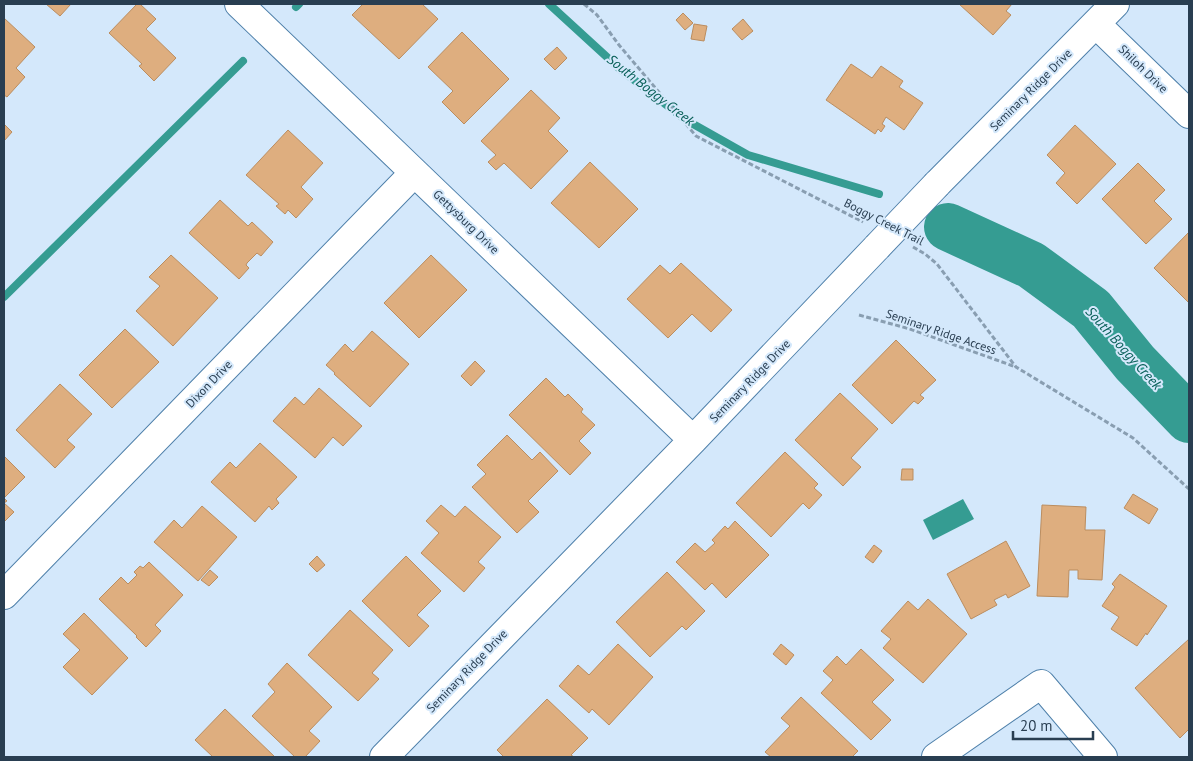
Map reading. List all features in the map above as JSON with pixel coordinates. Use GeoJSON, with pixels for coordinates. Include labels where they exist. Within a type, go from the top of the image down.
{"type":"FeatureCollection","features":[{"type":"Feature","properties":{"kind":"street","name":"Gettysburg Drive"},"geometry":{"type":"LineString","coordinates":[[239,4],[693,440]]}},
{"type":"Feature","properties":{"kind":"street","name":"Seminary Ridge Drive"},"geometry":{"type":"LineString","coordinates":[[384,757],[693,440],[937,184],[1115,4]]}},
{"type":"Feature","properties":{"kind":"street","name":"Shiloh Drive"},"geometry":{"type":"LineString","coordinates":[[1096,24],[1189,114]]}},
{"type":"Feature","properties":{"kind":"street","name":"Dixon Drive"},"geometry":{"type":"LineString","coordinates":[[4,595],[414,173]]}},
{"type":"Feature","properties":{"kind":"street"},"geometry":{"type":"LineString","coordinates":[[936,757],[1041,684],[1103,757]]}},
{"type":"Feature","properties":{"kind":"path","name":"Boggy Creek Trail"},"geometry":{"type":"LineString","coordinates":[[584,4],[597,15],[619,45],[696,136],[864,222]]}},
{"type":"Feature","properties":{"kind":"path","name":"Boggy Creek Trail"},"geometry":{"type":"LineString","coordinates":[[908,244],[937,264],[1016,367],[1133,438],[1189,489]]}},
{"type":"Feature","properties":{"kind":"path","name":"Seminary Ridge Access"},"geometry":{"type":"LineString","coordinates":[[859,315],[910,330],[1016,367]]}},
{"type":"Feature","properties":{"kind":"shaded area"},"geometry":{"type":"Polygon","coordinates":[[[963,499],[974,519],[933,540],[923,520],[963,499]]]}},
{"type":"Feature","properties":{"kind":"building"},"geometry":{"type":"Polygon","coordinates":[[[46,4],[71,4],[60,16],[46,4]]]}},
{"type":"Feature","properties":{"kind":"building"},"geometry":{"type":"Polygon","coordinates":[[[137,4],[140,4],[156,19],[146,29],[176,58],[154,81],[139,66],[142,64],[109,33],[137,4]]]}},
{"type":"Feature","properties":{"kind":"building"},"geometry":{"type":"Polygon","coordinates":[[[363,4],[422,4],[438,19],[399,59],[352,15],[363,4]]]}},
{"type":"Feature","properties":{"kind":"building"},"geometry":{"type":"Polygon","coordinates":[[[959,4],[1012,4],[1006,11],[1011,15],[993,35],[959,4]]]}},
{"type":"Feature","properties":{"kind":"building"},"geometry":{"type":"Polygon","coordinates":[[[683,13],[693,23],[685,30],[676,20],[683,13]]]}},
{"type":"Feature","properties":{"kind":"building"},"geometry":{"type":"Polygon","coordinates":[[[4,18],[35,47],[16,68],[25,77],[7,97],[4,95],[4,18]]]}},
{"type":"Feature","properties":{"kind":"building"},"geometry":{"type":"Polygon","coordinates":[[[743,19],[753,31],[742,40],[732,29],[743,19]]]}},
{"type":"Feature","properties":{"kind":"building"},"geometry":{"type":"Polygon","coordinates":[[[694,24],[707,26],[704,41],[691,39],[694,24]]]}},
{"type":"Feature","properties":{"kind":"building"},"geometry":{"type":"Polygon","coordinates":[[[462,32],[509,79],[464,124],[442,102],[453,91],[428,67],[462,32]]]}},
{"type":"Feature","properties":{"kind":"building"},"geometry":{"type":"Polygon","coordinates":[[[557,47],[567,58],[555,70],[544,59],[557,47]]]}},
{"type":"Feature","properties":{"kind":"building"},"geometry":{"type":"Polygon","coordinates":[[[851,64],[872,78],[881,66],[903,81],[899,87],[923,103],[904,130],[886,117],[882,124],[885,126],[881,132],[878,129],[875,134],[826,100],[851,64]]]}},
{"type":"Feature","properties":{"kind":"building"},"geometry":{"type":"Polygon","coordinates":[[[531,90],[560,118],[548,131],[568,151],[531,189],[504,163],[496,170],[488,162],[496,155],[481,141],[531,90]]]}},
{"type":"Feature","properties":{"kind":"building"},"geometry":{"type":"Polygon","coordinates":[[[4,124],[12,132],[4,141],[4,124]]]}},
{"type":"Feature","properties":{"kind":"building"},"geometry":{"type":"Polygon","coordinates":[[[1075,125],[1116,164],[1077,204],[1056,183],[1065,173],[1047,155],[1075,125]]]}},
{"type":"Feature","properties":{"kind":"building"},"geometry":{"type":"Polygon","coordinates":[[[288,130],[323,163],[301,187],[313,199],[296,218],[288,210],[285,214],[276,206],[279,204],[246,175],[288,130]]]}},
{"type":"Feature","properties":{"kind":"building"},"geometry":{"type":"Polygon","coordinates":[[[590,162],[638,209],[599,248],[551,203],[590,162]]]}},
{"type":"Feature","properties":{"kind":"building"},"geometry":{"type":"Polygon","coordinates":[[[1138,163],[1165,190],[1154,201],[1172,219],[1146,244],[1102,199],[1138,163]]]}},
{"type":"Feature","properties":{"kind":"building"},"geometry":{"type":"Polygon","coordinates":[[[220,200],[248,226],[252,222],[273,242],[261,256],[257,253],[247,263],[246,265],[249,268],[239,279],[189,233],[220,200]]]}},
{"type":"Feature","properties":{"kind":"building"},"geometry":{"type":"Polygon","coordinates":[[[1189,232],[1189,303],[1154,268],[1189,232]]]}},
{"type":"Feature","properties":{"kind":"building"},"geometry":{"type":"Polygon","coordinates":[[[171,255],[218,298],[173,346],[136,311],[160,286],[149,277],[171,255]]]}},
{"type":"Feature","properties":{"kind":"building"},"geometry":{"type":"Polygon","coordinates":[[[431,255],[467,290],[419,338],[384,303],[431,255]]]}},
{"type":"Feature","properties":{"kind":"building"},"geometry":{"type":"Polygon","coordinates":[[[681,263],[732,310],[711,332],[692,314],[668,338],[627,299],[660,265],[670,274],[681,263]]]}},
{"type":"Feature","properties":{"kind":"building"},"geometry":{"type":"Polygon","coordinates":[[[125,329],[159,362],[112,408],[79,375],[125,329]]]}},
{"type":"Feature","properties":{"kind":"building"},"geometry":{"type":"Polygon","coordinates":[[[372,331],[409,364],[370,407],[326,365],[345,344],[353,352],[372,331]]]}},
{"type":"Feature","properties":{"kind":"building"},"geometry":{"type":"Polygon","coordinates":[[[896,340],[936,380],[920,395],[924,398],[918,404],[914,401],[892,424],[852,385],[896,340]]]}},
{"type":"Feature","properties":{"kind":"building"},"geometry":{"type":"Polygon","coordinates":[[[475,361],[485,371],[471,386],[461,376],[475,361]]]}},
{"type":"Feature","properties":{"kind":"building"},"geometry":{"type":"Polygon","coordinates":[[[546,378],[565,397],[568,394],[583,409],[581,412],[595,425],[579,441],[591,453],[570,475],[509,415],[546,378]]]}},
{"type":"Feature","properties":{"kind":"building"},"geometry":{"type":"Polygon","coordinates":[[[60,384],[92,414],[67,440],[75,447],[55,468],[16,430],[60,384]]]}},
{"type":"Feature","properties":{"kind":"building"},"geometry":{"type":"Polygon","coordinates":[[[319,388],[362,426],[343,446],[333,437],[315,458],[273,421],[295,397],[304,405],[319,388]]]}},
{"type":"Feature","properties":{"kind":"building"},"geometry":{"type":"Polygon","coordinates":[[[840,393],[878,429],[851,458],[861,467],[843,486],[795,440],[840,393]]]}},
{"type":"Feature","properties":{"kind":"building"},"geometry":{"type":"Polygon","coordinates":[[[507,435],[532,460],[540,452],[558,471],[528,501],[539,512],[517,533],[472,487],[486,474],[477,465],[507,435]]]}},
{"type":"Feature","properties":{"kind":"building"},"geometry":{"type":"Polygon","coordinates":[[[260,443],[297,477],[276,499],[279,503],[272,510],[269,506],[255,522],[211,482],[230,462],[236,468],[260,443]]]}},
{"type":"Feature","properties":{"kind":"building"},"geometry":{"type":"Polygon","coordinates":[[[785,452],[818,484],[814,488],[822,495],[809,509],[803,503],[771,537],[736,503],[785,452]]]}},
{"type":"Feature","properties":{"kind":"building"},"geometry":{"type":"Polygon","coordinates":[[[4,456],[25,477],[4,498],[4,456]]]}},
{"type":"Feature","properties":{"kind":"building"},"geometry":{"type":"Polygon","coordinates":[[[902,469],[913,469],[913,480],[901,480],[902,469]]]}},
{"type":"Feature","properties":{"kind":"building"},"geometry":{"type":"Polygon","coordinates":[[[1133,494],[1158,509],[1149,524],[1124,508],[1133,494]]]}},
{"type":"Feature","properties":{"kind":"building"},"geometry":{"type":"Polygon","coordinates":[[[4,503],[14,512],[4,522],[4,503]]]}},
{"type":"Feature","properties":{"kind":"building"},"geometry":{"type":"Polygon","coordinates":[[[441,505],[455,517],[465,506],[501,537],[478,562],[485,568],[464,592],[421,553],[439,533],[426,521],[441,505]]]}},
{"type":"Feature","properties":{"kind":"building"},"geometry":{"type":"Polygon","coordinates":[[[1042,505],[1086,507],[1085,530],[1105,530],[1102,580],[1078,579],[1078,570],[1069,570],[1068,597],[1037,596],[1042,505]]]}},
{"type":"Feature","properties":{"kind":"building"},"geometry":{"type":"Polygon","coordinates":[[[202,506],[237,537],[198,581],[154,542],[174,520],[182,528],[202,506]]]}},
{"type":"Feature","properties":{"kind":"building"},"geometry":{"type":"Polygon","coordinates":[[[735,521],[769,555],[726,598],[712,583],[705,590],[676,562],[695,543],[705,552],[715,543],[712,540],[725,526],[728,529],[735,521]]]}},
{"type":"Feature","properties":{"kind":"building"},"geometry":{"type":"Polygon","coordinates":[[[1006,541],[1030,586],[1008,598],[1006,594],[994,600],[997,605],[971,619],[947,574],[1006,541]]]}},
{"type":"Feature","properties":{"kind":"building"},"geometry":{"type":"Polygon","coordinates":[[[874,545],[882,551],[873,563],[865,557],[874,545]]]}},
{"type":"Feature","properties":{"kind":"building"},"geometry":{"type":"Polygon","coordinates":[[[317,556],[325,565],[317,572],[309,564],[317,556]]]}},
{"type":"Feature","properties":{"kind":"building"},"geometry":{"type":"Polygon","coordinates":[[[406,556],[441,591],[417,615],[429,626],[409,647],[362,601],[406,556]]]}},
{"type":"Feature","properties":{"kind":"building"},"geometry":{"type":"Polygon","coordinates":[[[149,562],[183,595],[155,625],[161,631],[146,647],[99,599],[121,577],[128,584],[137,575],[134,572],[140,566],[143,568],[149,562]]]}},
{"type":"Feature","properties":{"kind":"building"},"geometry":{"type":"Polygon","coordinates":[[[210,570],[218,577],[209,586],[201,580],[210,570]]]}},
{"type":"Feature","properties":{"kind":"building"},"geometry":{"type":"Polygon","coordinates":[[[667,572],[705,611],[686,630],[682,626],[650,657],[616,622],[667,572]]]}},
{"type":"Feature","properties":{"kind":"building"},"geometry":{"type":"Polygon","coordinates":[[[1120,574],[1167,606],[1137,646],[1111,629],[1119,617],[1102,606],[1115,587],[1112,584],[1120,574]]]}},
{"type":"Feature","properties":{"kind":"building"},"geometry":{"type":"Polygon","coordinates":[[[928,599],[967,634],[923,683],[883,648],[891,639],[881,631],[908,601],[918,610],[928,599]]]}},
{"type":"Feature","properties":{"kind":"building"},"geometry":{"type":"Polygon","coordinates":[[[350,610],[393,650],[372,673],[379,679],[358,701],[308,655],[350,610]]]}},
{"type":"Feature","properties":{"kind":"building"},"geometry":{"type":"Polygon","coordinates":[[[84,613],[128,658],[92,695],[63,667],[80,650],[63,634],[84,613]]]}},
{"type":"Feature","properties":{"kind":"building"},"geometry":{"type":"Polygon","coordinates":[[[1189,639],[1189,729],[1180,738],[1135,688],[1189,639]]]}},
{"type":"Feature","properties":{"kind":"building"},"geometry":{"type":"Polygon","coordinates":[[[618,644],[653,677],[609,725],[592,709],[589,713],[559,686],[578,665],[589,675],[618,644]]]}},
{"type":"Feature","properties":{"kind":"building"},"geometry":{"type":"Polygon","coordinates":[[[781,644],[794,655],[786,665],[773,654],[781,644]]]}},
{"type":"Feature","properties":{"kind":"building"},"geometry":{"type":"Polygon","coordinates":[[[861,649],[894,680],[872,702],[891,720],[871,740],[821,693],[833,680],[823,671],[837,656],[846,665],[861,649]]]}},
{"type":"Feature","properties":{"kind":"building"},"geometry":{"type":"Polygon","coordinates":[[[287,663],[332,707],[309,731],[320,741],[305,757],[295,757],[252,716],[275,692],[268,684],[287,663]]]}},
{"type":"Feature","properties":{"kind":"building"},"geometry":{"type":"Polygon","coordinates":[[[801,697],[858,751],[852,757],[771,757],[765,752],[790,726],[781,718],[801,697]]]}},
{"type":"Feature","properties":{"kind":"building"},"geometry":{"type":"Polygon","coordinates":[[[547,699],[588,738],[571,755],[574,757],[504,757],[497,750],[547,699]]]}},
{"type":"Feature","properties":{"kind":"building"},"geometry":{"type":"Polygon","coordinates":[[[225,709],[275,757],[213,757],[195,740],[225,709]]]}},
{"type":"Feature","properties":{"kind":"waterway"},"geometry":{"type":"LineString","coordinates":[[296,7],[299,4]]}},
{"type":"Feature","properties":{"kind":"waterway","name":"South Boggy Creek"},"geometry":{"type":"LineString","coordinates":[[549,4],[620,69],[686,120],[748,155],[879,194]]}},
{"type":"Feature","properties":{"kind":"waterway"},"geometry":{"type":"LineString","coordinates":[[4,297],[243,61]]}},
{"type":"Feature","properties":{"kind":"waterway","name":"South Boggy Creek"},"geometry":{"type":"LineString","coordinates":[[948,227],[1031,265],[1091,309],[1135,363],[1189,419]]}}]}
